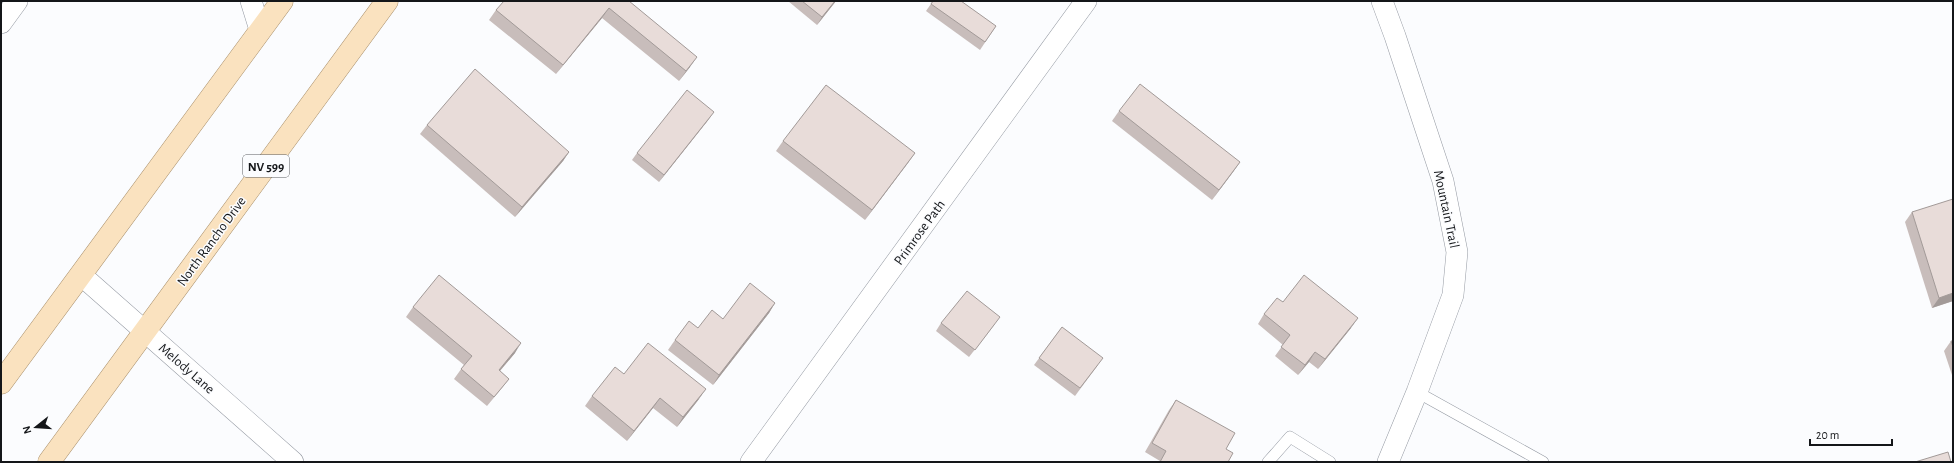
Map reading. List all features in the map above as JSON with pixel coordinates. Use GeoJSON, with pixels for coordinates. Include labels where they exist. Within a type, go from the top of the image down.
{"type":"FeatureCollection","features":[{"type":"Feature","properties":{"kind":"main road"},"geometry":{"type":"LineString","coordinates":[[1,383],[282,1]]}},
{"type":"Feature","properties":{"kind":"main road","name":"North Rancho Drive"},"geometry":{"type":"LineString","coordinates":[[48,462],[387,1]]}},
{"type":"Feature","properties":{"kind":"street"},"geometry":{"type":"LineString","coordinates":[[1,23],[17,1]]}},
{"type":"Feature","properties":{"kind":"street"},"geometry":{"type":"LineString","coordinates":[[251,1],[260,30]]}},
{"type":"Feature","properties":{"kind":"street","name":"Primrose Path"},"geometry":{"type":"LineString","coordinates":[[751,462],[1086,1]]}},
{"type":"Feature","properties":{"kind":"street","name":"Mountain Trail"},"geometry":{"type":"LineString","coordinates":[[1382,1],[1443,181],[1457,252],[1453,295],[1417,392],[1388,462]]}},
{"type":"Feature","properties":{"kind":"street","name":"Melody Lane"},"geometry":{"type":"LineString","coordinates":[[81,275],[293,462]]}},
{"type":"Feature","properties":{"kind":"lane"},"geometry":{"type":"LineString","coordinates":[[1417,392],[1543,462]]}},
{"type":"Feature","properties":{"kind":"lane"},"geometry":{"type":"LineString","coordinates":[[1268,462],[1290,437],[1330,462]]}},
{"type":"Feature","properties":{"kind":"building"},"geometry":{"type":"Polygon","coordinates":[[[504,1],[629,1],[697,57],[686,71],[609,8],[563,65],[496,10],[504,1]]]}},
{"type":"Feature","properties":{"kind":"building"},"geometry":{"type":"Polygon","coordinates":[[[802,1],[835,1],[822,17],[802,1]]]}},
{"type":"Feature","properties":{"kind":"building"},"geometry":{"type":"Polygon","coordinates":[[[933,1],[961,1],[996,26],[985,42],[931,4],[933,1]]]}},
{"type":"Feature","properties":{"kind":"building"},"geometry":{"type":"Polygon","coordinates":[[[475,69],[569,152],[522,207],[427,125],[475,69]]]}},
{"type":"Feature","properties":{"kind":"building"},"geometry":{"type":"Polygon","coordinates":[[[1140,84],[1240,162],[1219,190],[1119,111],[1140,84]]]}},
{"type":"Feature","properties":{"kind":"building"},"geometry":{"type":"Polygon","coordinates":[[[826,85],[915,153],[872,210],[783,141],[826,85]]]}},
{"type":"Feature","properties":{"kind":"building"},"geometry":{"type":"Polygon","coordinates":[[[687,90],[714,112],[664,175],[637,153],[687,90]]]}},
{"type":"Feature","properties":{"kind":"building"},"geometry":{"type":"Polygon","coordinates":[[[1953,199],[1953,293],[1939,298],[1912,212],[1953,199]]]}},
{"type":"Feature","properties":{"kind":"building"},"geometry":{"type":"Polygon","coordinates":[[[439,275],[521,343],[499,370],[509,379],[494,397],[461,369],[472,356],[413,307],[439,275]]]}},
{"type":"Feature","properties":{"kind":"building"},"geometry":{"type":"Polygon","coordinates":[[[1304,275],[1358,318],[1325,359],[1315,352],[1305,365],[1281,347],[1290,335],[1264,314],[1277,298],[1283,302],[1304,275]]]}},
{"type":"Feature","properties":{"kind":"building"},"geometry":{"type":"Polygon","coordinates":[[[750,283],[775,303],[719,375],[675,340],[689,321],[698,328],[712,310],[723,319],[750,283]]]}},
{"type":"Feature","properties":{"kind":"building"},"geometry":{"type":"Polygon","coordinates":[[[967,291],[1000,317],[975,350],[941,323],[967,291]]]}},
{"type":"Feature","properties":{"kind":"building"},"geometry":{"type":"Polygon","coordinates":[[[1062,327],[1103,358],[1080,388],[1039,358],[1062,327]]]}},
{"type":"Feature","properties":{"kind":"building"},"geometry":{"type":"Polygon","coordinates":[[[648,343],[706,389],[683,417],[660,398],[634,431],[592,396],[615,367],[624,374],[648,343]]]}},
{"type":"Feature","properties":{"kind":"building"},"geometry":{"type":"Polygon","coordinates":[[[1176,400],[1235,433],[1226,449],[1233,453],[1228,462],[1160,462],[1166,451],[1152,443],[1176,400]]]}},
{"type":"Feature","properties":{"kind":"building"},"geometry":{"type":"Polygon","coordinates":[[[1948,452],[1951,462],[1915,462],[1948,452]]]}}]}
